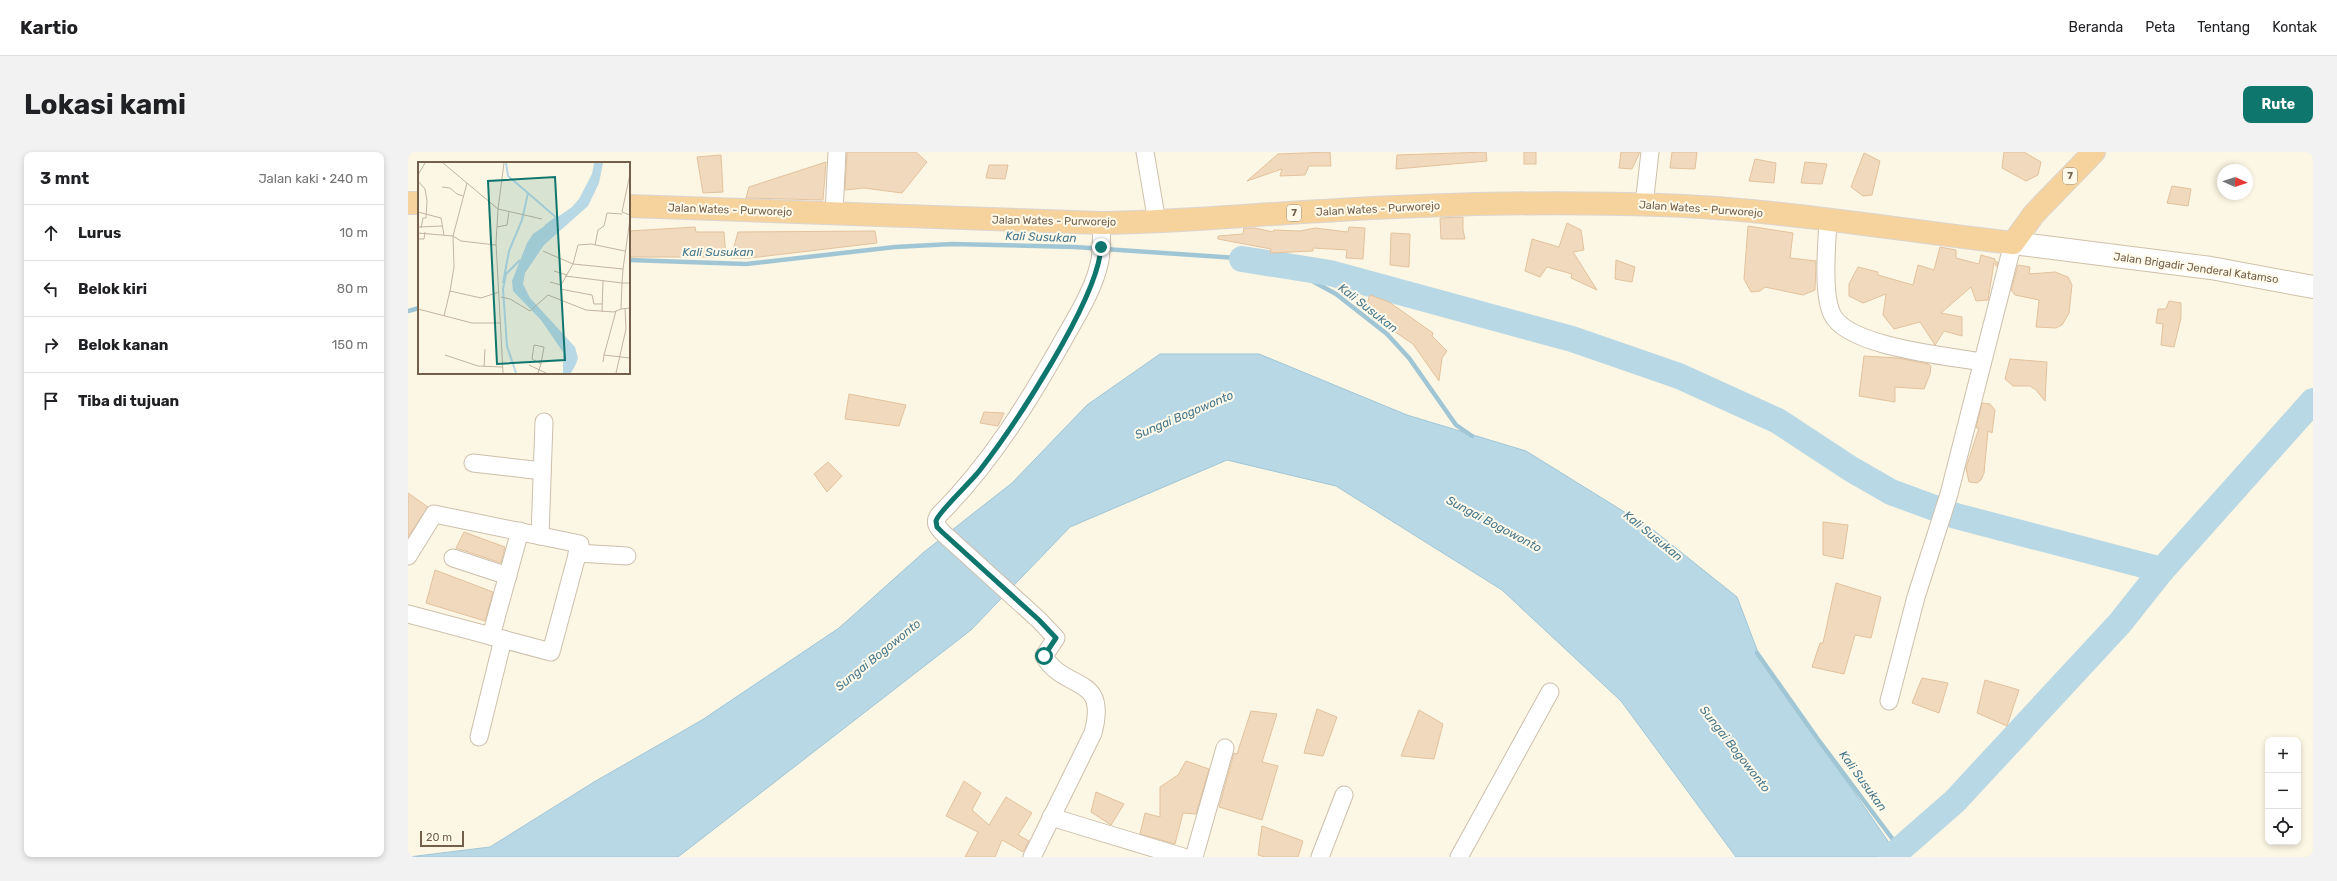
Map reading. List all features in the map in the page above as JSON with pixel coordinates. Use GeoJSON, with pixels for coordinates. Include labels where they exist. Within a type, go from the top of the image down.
{"type":"FeatureCollection","features":[{"type":"Feature","properties":{"kind":"highway","name":"7"},"geometry":{"type":"LineString","coordinates":[[2013,242],[2047,201],[2094,152]]}},
{"type":"Feature","properties":{"kind":"highway","name":"Jalan Wates - Purworejo"},"geometry":{"type":"LineString","coordinates":[[630,206],[834,213],[1101,230],[1157,222],[1324,211],[1459,205],[1644,205],[1746,211],[1828,219],[2013,242]]}},
{"type":"Feature","properties":{"kind":"main road","name":"Jalan Brigadir Jenderal Katamso"},"geometry":{"type":"LineString","coordinates":[[2013,242],[2078,252],[2211,268],[2313,287]]}},
{"type":"Feature","properties":{"kind":"street"},"geometry":{"type":"LineString","coordinates":[[834,213],[838,152]]}},
{"type":"Feature","properties":{"kind":"street"},"geometry":{"type":"LineString","coordinates":[[1145,152],[1157,222]]}},
{"type":"Feature","properties":{"kind":"street"},"geometry":{"type":"LineString","coordinates":[[1644,205],[1650,152]]}},
{"type":"Feature","properties":{"kind":"street"},"geometry":{"type":"LineString","coordinates":[[1828,219],[1827,284],[1832,314],[1841,326],[1876,343],[1982,362]]}},
{"type":"Feature","properties":{"kind":"street"},"geometry":{"type":"LineString","coordinates":[[1032,857],[1093,733],[1098,717],[1097,704],[1090,691],[1050,666],[1044,656],[1056,638],[1039,620],[936,525],[937,518],[967,487],[997,448],[1049,365],[1087,295],[1100,260],[1101,230]]}},
{"type":"Feature","properties":{"kind":"street"},"geometry":{"type":"LineString","coordinates":[[1889,701],[1934,538],[1949,494],[2013,242]]}},
{"type":"Feature","properties":{"kind":"street"},"geometry":{"type":"LineString","coordinates":[[540,536],[544,422]]}},
{"type":"Feature","properties":{"kind":"street"},"geometry":{"type":"LineString","coordinates":[[473,463],[542,471]]}},
{"type":"Feature","properties":{"kind":"street"},"geometry":{"type":"LineString","coordinates":[[408,556],[434,514],[580,544],[551,652],[408,614]]}},
{"type":"Feature","properties":{"kind":"street"},"geometry":{"type":"LineString","coordinates":[[479,737],[508,576],[520,531]]}},
{"type":"Feature","properties":{"kind":"street"},"geometry":{"type":"LineString","coordinates":[[577,553],[627,556]]}},
{"type":"Feature","properties":{"kind":"street"},"geometry":{"type":"LineString","coordinates":[[453,558],[508,576]]}},
{"type":"Feature","properties":{"kind":"street"},"geometry":{"type":"LineString","coordinates":[[1459,857],[1550,692]]}},
{"type":"Feature","properties":{"kind":"street"},"geometry":{"type":"LineString","coordinates":[[1194,857],[1225,748]]}},
{"type":"Feature","properties":{"kind":"street"},"geometry":{"type":"LineString","coordinates":[[1320,857],[1344,795]]}},
{"type":"Feature","properties":{"kind":"street"},"geometry":{"type":"LineString","coordinates":[[1051,817],[1152,852],[1183,857]]}},
{"type":"Feature","properties":{"kind":"water","name":"Sungai Bogowonto"},"geometry":{"type":"Polygon","coordinates":[[[1160,354],[1259,354],[1407,415],[1526,451],[1652,529],[1737,597],[1759,655],[1899,857],[1736,857],[1621,701],[1502,590],[1336,486],[1227,460],[1070,527],[971,630],[678,857],[409,857],[490,847],[594,782],[702,720],[839,628],[924,552],[1012,483],[1087,405],[1160,354]]]}},
{"type":"Feature","properties":{"kind":"building"},"geometry":{"type":"Polygon","coordinates":[[[847,152],[916,152],[927,162],[902,193],[864,188],[845,190],[847,152]]]}},
{"type":"Feature","properties":{"kind":"building"},"geometry":{"type":"Polygon","coordinates":[[[1330,152],[1331,166],[1309,166],[1305,175],[1280,176],[1282,169],[1247,181],[1278,154],[1330,152]]]}},
{"type":"Feature","properties":{"kind":"building"},"geometry":{"type":"Polygon","coordinates":[[[1486,152],[1487,161],[1396,169],[1397,155],[1486,152]]]}},
{"type":"Feature","properties":{"kind":"building"},"geometry":{"type":"Polygon","coordinates":[[[1524,152],[1536,152],[1536,164],[1524,164],[1524,152]]]}},
{"type":"Feature","properties":{"kind":"building"},"geometry":{"type":"Polygon","coordinates":[[[1621,152],[1640,152],[1632,169],[1619,168],[1621,152]]]}},
{"type":"Feature","properties":{"kind":"building"},"geometry":{"type":"Polygon","coordinates":[[[1672,152],[1697,152],[1695,169],[1670,168],[1672,152]]]}},
{"type":"Feature","properties":{"kind":"building"},"geometry":{"type":"Polygon","coordinates":[[[2004,152],[2024,152],[2041,162],[2038,175],[2026,181],[2002,168],[2004,152]]]}},
{"type":"Feature","properties":{"kind":"building"},"geometry":{"type":"Polygon","coordinates":[[[1864,153],[1880,161],[1872,195],[1863,196],[1851,187],[1864,153]]]}},
{"type":"Feature","properties":{"kind":"building"},"geometry":{"type":"Polygon","coordinates":[[[721,155],[723,192],[703,193],[697,157],[721,155]]]}},
{"type":"Feature","properties":{"kind":"building"},"geometry":{"type":"Polygon","coordinates":[[[1755,159],[1776,163],[1774,183],[1749,181],[1755,159]]]}},
{"type":"Feature","properties":{"kind":"building"},"geometry":{"type":"Polygon","coordinates":[[[826,162],[823,200],[746,198],[749,187],[826,162]]]}},
{"type":"Feature","properties":{"kind":"building"},"geometry":{"type":"Polygon","coordinates":[[[1805,162],[1827,164],[1822,184],[1801,183],[1805,162]]]}},
{"type":"Feature","properties":{"kind":"building"},"geometry":{"type":"Polygon","coordinates":[[[989,165],[1008,165],[1005,179],[986,178],[989,165]]]}},
{"type":"Feature","properties":{"kind":"building"},"geometry":{"type":"Polygon","coordinates":[[[2172,186],[2191,189],[2188,206],[2167,203],[2172,186]]]}},
{"type":"Feature","properties":{"kind":"building"},"geometry":{"type":"Polygon","coordinates":[[[1463,217],[1465,239],[1441,239],[1440,218],[1463,217]]]}},
{"type":"Feature","properties":{"kind":"building"},"geometry":{"type":"Polygon","coordinates":[[[1567,223],[1581,230],[1584,250],[1573,252],[1597,290],[1571,278],[1572,274],[1547,267],[1540,277],[1525,271],[1532,239],[1559,247],[1567,223]]]}},
{"type":"Feature","properties":{"kind":"building"},"geometry":{"type":"Polygon","coordinates":[[[1748,226],[1793,233],[1790,258],[1816,261],[1815,290],[1803,295],[1765,287],[1760,291],[1751,292],[1744,279],[1748,226]]]}},
{"type":"Feature","properties":{"kind":"building"},"geometry":{"type":"Polygon","coordinates":[[[695,227],[696,232],[724,232],[726,257],[630,257],[630,231],[695,227]]]}},
{"type":"Feature","properties":{"kind":"building"},"geometry":{"type":"Polygon","coordinates":[[[1349,227],[1365,228],[1363,259],[1346,258],[1347,250],[1313,248],[1313,251],[1270,253],[1271,249],[1218,239],[1218,236],[1243,234],[1244,228],[1255,228],[1273,232],[1274,230],[1300,231],[1315,228],[1348,232],[1349,227]]]}},
{"type":"Feature","properties":{"kind":"building"},"geometry":{"type":"Polygon","coordinates":[[[875,231],[877,243],[750,258],[731,258],[738,232],[875,231]]]}},
{"type":"Feature","properties":{"kind":"building"},"geometry":{"type":"Polygon","coordinates":[[[1391,233],[1410,234],[1409,267],[1390,265],[1391,233]]]}},
{"type":"Feature","properties":{"kind":"building"},"geometry":{"type":"Polygon","coordinates":[[[1940,247],[1956,250],[1956,258],[1979,264],[1981,255],[1995,259],[1995,262],[1998,262],[1997,267],[1994,263],[1988,300],[1976,301],[1971,287],[1941,313],[1962,317],[1962,336],[1944,331],[1935,345],[1920,322],[1894,329],[1883,315],[1886,294],[1863,303],[1849,296],[1849,284],[1858,267],[1878,272],[1878,275],[1913,285],[1918,265],[1934,270],[1940,247]]]}},
{"type":"Feature","properties":{"kind":"building"},"geometry":{"type":"Polygon","coordinates":[[[1616,260],[1635,267],[1632,282],[1615,279],[1616,260]]]}},
{"type":"Feature","properties":{"kind":"building"},"geometry":{"type":"Polygon","coordinates":[[[2018,265],[2030,267],[2029,274],[2055,272],[2068,277],[2072,285],[2069,313],[2062,325],[2056,328],[2036,327],[2039,300],[2015,295],[2011,290],[2018,265]]]}},
{"type":"Feature","properties":{"kind":"building"},"geometry":{"type":"Polygon","coordinates":[[[1370,295],[1389,302],[1433,333],[1432,336],[1447,351],[1442,358],[1439,381],[1413,344],[1361,309],[1367,303],[1370,295]]]}},
{"type":"Feature","properties":{"kind":"building"},"geometry":{"type":"Polygon","coordinates":[[[2169,301],[2181,303],[2181,318],[2174,347],[2161,345],[2163,324],[2156,323],[2158,309],[2166,309],[2169,301]]]}},
{"type":"Feature","properties":{"kind":"building"},"geometry":{"type":"Polygon","coordinates":[[[1864,356],[1898,358],[1928,364],[1931,366],[1930,374],[1924,389],[1895,387],[1895,402],[1859,396],[1864,356]]]}},
{"type":"Feature","properties":{"kind":"building"},"geometry":{"type":"Polygon","coordinates":[[[2010,359],[2047,362],[2045,401],[2036,390],[2030,386],[2013,386],[2005,379],[2010,359]]]}},
{"type":"Feature","properties":{"kind":"building"},"geometry":{"type":"Polygon","coordinates":[[[849,394],[906,405],[899,426],[845,419],[849,394]]]}},
{"type":"Feature","properties":{"kind":"building"},"geometry":{"type":"Polygon","coordinates":[[[1982,403],[1990,404],[1995,410],[1992,433],[1988,431],[1984,473],[1981,480],[1977,483],[1969,482],[1966,468],[1979,428],[1976,428],[1982,403]]]}},
{"type":"Feature","properties":{"kind":"building"},"geometry":{"type":"Polygon","coordinates":[[[984,412],[1004,413],[998,426],[980,423],[984,412]]]}},
{"type":"Feature","properties":{"kind":"building"},"geometry":{"type":"Polygon","coordinates":[[[828,462],[842,476],[827,492],[814,474],[828,462]]]}},
{"type":"Feature","properties":{"kind":"building"},"geometry":{"type":"Polygon","coordinates":[[[408,493],[428,507],[408,537],[408,493]]]}},
{"type":"Feature","properties":{"kind":"building"},"geometry":{"type":"Polygon","coordinates":[[[1823,522],[1848,525],[1843,559],[1823,555],[1823,522]]]}},
{"type":"Feature","properties":{"kind":"building"},"geometry":{"type":"Polygon","coordinates":[[[464,532],[505,547],[501,563],[456,548],[464,532]]]}},
{"type":"Feature","properties":{"kind":"building"},"geometry":{"type":"Polygon","coordinates":[[[435,570],[493,592],[485,621],[426,603],[435,570]]]}},
{"type":"Feature","properties":{"kind":"building"},"geometry":{"type":"Polygon","coordinates":[[[1836,583],[1881,597],[1871,638],[1855,635],[1844,674],[1812,667],[1820,643],[1823,643],[1836,583]]]}},
{"type":"Feature","properties":{"kind":"building"},"geometry":{"type":"Polygon","coordinates":[[[1922,678],[1948,683],[1939,713],[1912,703],[1922,678]]]}},
{"type":"Feature","properties":{"kind":"building"},"geometry":{"type":"Polygon","coordinates":[[[1985,680],[2019,690],[2007,726],[1977,713],[1985,680]]]}},
{"type":"Feature","properties":{"kind":"building"},"geometry":{"type":"Polygon","coordinates":[[[1317,709],[1337,717],[1323,756],[1304,753],[1317,709]]]}},
{"type":"Feature","properties":{"kind":"building"},"geometry":{"type":"Polygon","coordinates":[[[1419,710],[1443,724],[1434,759],[1401,756],[1419,710]]]}},
{"type":"Feature","properties":{"kind":"building"},"geometry":{"type":"Polygon","coordinates":[[[1251,711],[1277,714],[1262,762],[1278,766],[1262,820],[1219,807],[1234,753],[1237,754],[1251,711]]]}},
{"type":"Feature","properties":{"kind":"building"},"geometry":{"type":"Polygon","coordinates":[[[1186,761],[1209,769],[1196,814],[1183,813],[1175,844],[1140,834],[1145,813],[1160,817],[1160,787],[1178,775],[1186,761]]]}},
{"type":"Feature","properties":{"kind":"building"},"geometry":{"type":"Polygon","coordinates":[[[964,781],[981,793],[972,810],[989,825],[1006,797],[1032,813],[1018,835],[1029,841],[1023,852],[1002,840],[995,857],[965,857],[978,832],[946,816],[964,781]]]}},
{"type":"Feature","properties":{"kind":"building"},"geometry":{"type":"Polygon","coordinates":[[[1096,792],[1124,804],[1111,825],[1091,812],[1096,792]]]}},
{"type":"Feature","properties":{"kind":"building"},"geometry":{"type":"Polygon","coordinates":[[[1262,826],[1303,841],[1298,857],[1265,857],[1258,855],[1262,826]]]}},
{"type":"Feature","properties":{"kind":"waterway","name":"Kali Susukan"},"geometry":{"type":"LineString","coordinates":[[630,260],[746,264],[895,247],[952,244],[1075,247],[1237,258],[1305,277],[1336,294],[1387,334],[1409,358],[1456,425],[1472,436]]}},
{"type":"Feature","properties":{"kind":"waterway"},"geometry":{"type":"LineString","coordinates":[[1242,259],[1330,273],[1572,339],[1679,376],[1778,421],[1851,469],[1891,492],[1956,516],[2162,570],[2120,623],[1955,801],[1891,857]]}},
{"type":"Feature","properties":{"kind":"waterway","name":"Kali Susukan"},"geometry":{"type":"LineString","coordinates":[[408,311],[418,308]]}},
{"type":"Feature","properties":{"kind":"waterway"},"geometry":{"type":"LineString","coordinates":[[2162,570],[2313,401]]}},
{"type":"Feature","properties":{"kind":"waterway","name":"Kali Susukan"},"geometry":{"type":"LineString","coordinates":[[1757,653],[1817,738],[1900,849]]}},
{"type":"Feature","properties":{"kind":"route"},"geometry":{"type":"LineString","coordinates":[[1044,656],[1056,638],[1039,620],[942,532],[937,527],[936,521],[939,515],[967,487],[997,448],[1049,365],[1087,295],[1100,260],[1101,247]]}}]}
